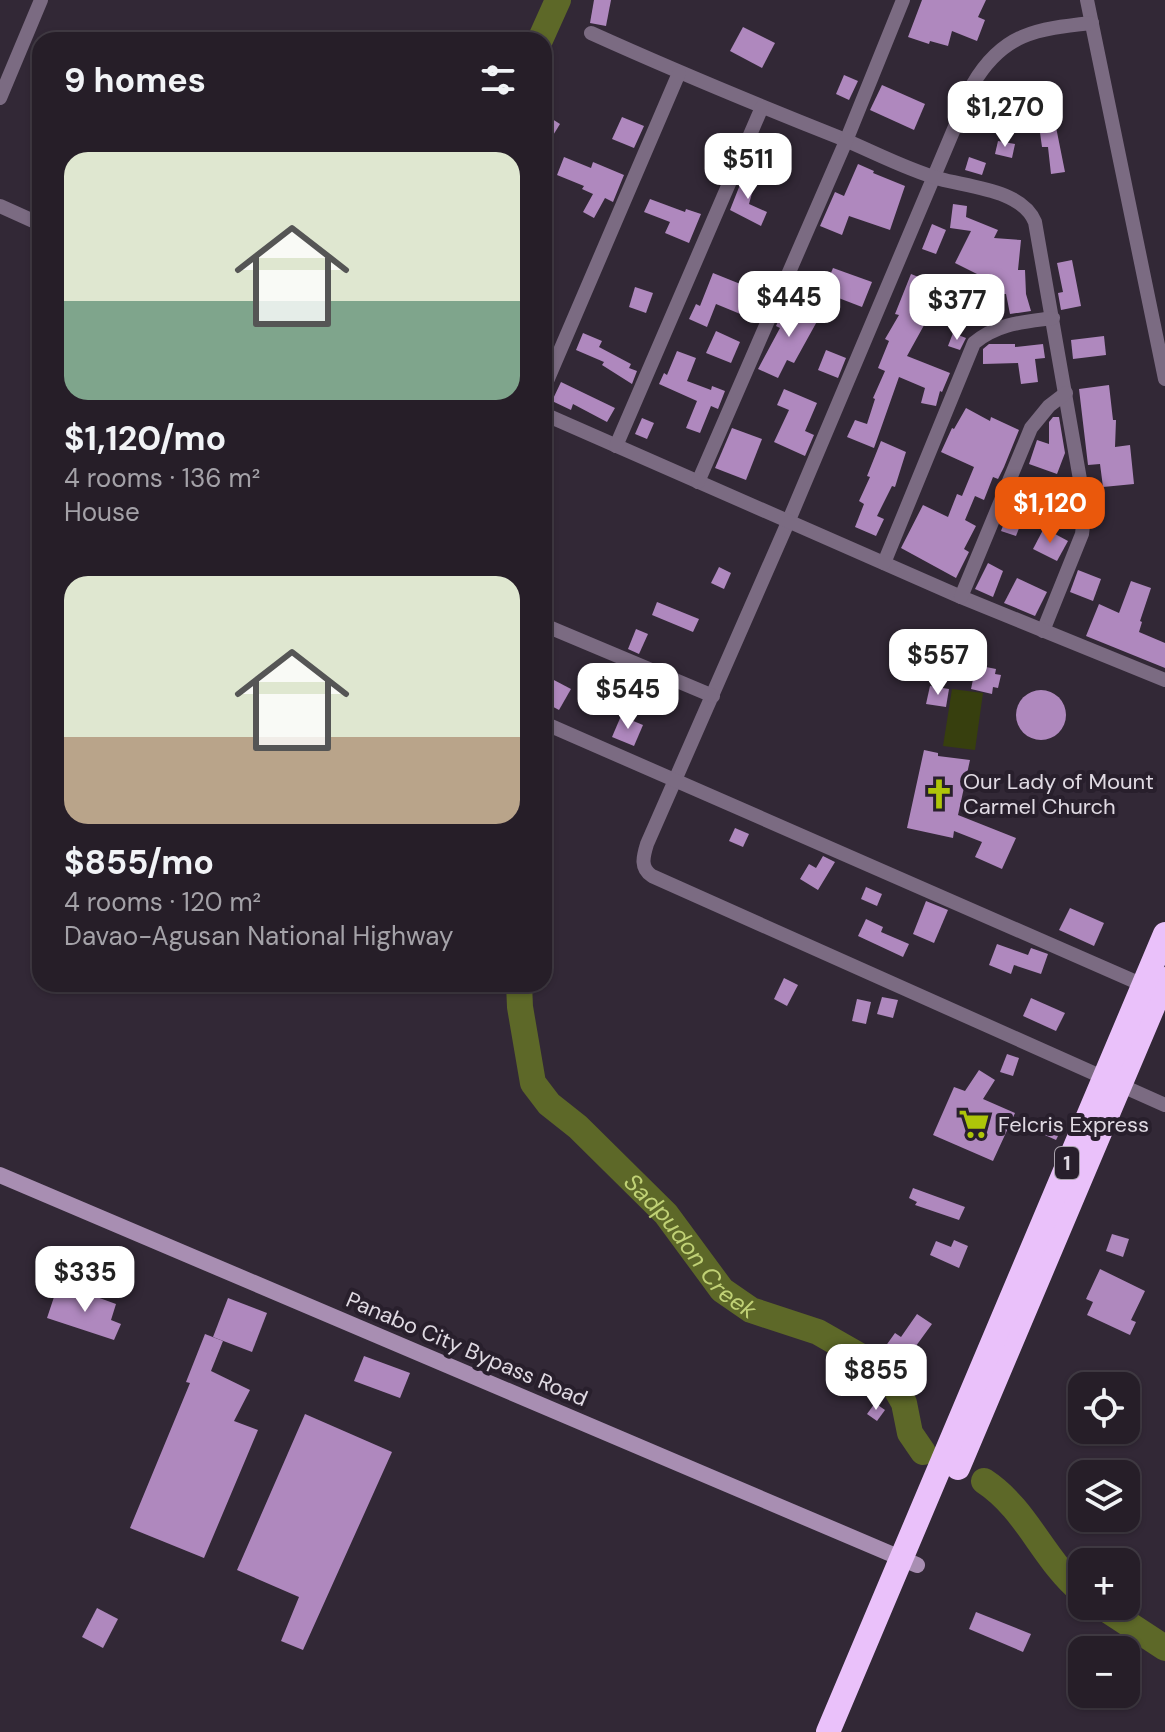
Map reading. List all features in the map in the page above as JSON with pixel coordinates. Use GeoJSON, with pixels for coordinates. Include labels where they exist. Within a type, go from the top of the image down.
{"type":"FeatureCollection","features":[{"type":"Feature","properties":{"kind":"highway","name":"1"},"geometry":{"type":"LineString","coordinates":[[846,1732],[910,1562],[1154,982],[1165,934]]}},
{"type":"Feature","properties":{"kind":"highway","name":"1"},"geometry":{"type":"LineString","coordinates":[[828,1732],[910,1562]]}},
{"type":"Feature","properties":{"kind":"main road","name":"Panabo City Bypass Road"},"geometry":{"type":"LineString","coordinates":[[0,1175],[910,1562]]}},
{"type":"Feature","properties":{"kind":"street"},"geometry":{"type":"LineString","coordinates":[[0,98],[41,0]]}},
{"type":"Feature","properties":{"kind":"street"},"geometry":{"type":"LineString","coordinates":[[698,482],[846,141],[903,0]]}},
{"type":"Feature","properties":{"kind":"street"},"geometry":{"type":"LineString","coordinates":[[1087,0],[1165,379]]}},
{"type":"Feature","properties":{"kind":"street"},"geometry":{"type":"LineString","coordinates":[[1092,23],[1027,34],[999,50],[984,65],[973,84],[936,178],[647,844],[643,864],[646,871],[1165,1105]]}},
{"type":"Feature","properties":{"kind":"street"},"geometry":{"type":"LineString","coordinates":[[591,33],[679,73],[936,178],[1004,196],[1022,203],[1030,211],[1035,222],[1084,495],[1082,534],[1043,631]]}},
{"type":"Feature","properties":{"kind":"street"},"geometry":{"type":"LineString","coordinates":[[552,369],[679,73]]}},
{"type":"Feature","properties":{"kind":"street"},"geometry":{"type":"LineString","coordinates":[[616,446],[762,107]]}},
{"type":"Feature","properties":{"kind":"street"},"geometry":{"type":"LineString","coordinates":[[0,206],[32,220]]}},
{"type":"Feature","properties":{"kind":"street"},"geometry":{"type":"LineString","coordinates":[[884,563],[974,343],[988,331],[1002,326],[1053,318]]}},
{"type":"Feature","properties":{"kind":"street"},"geometry":{"type":"LineString","coordinates":[[961,597],[1031,428],[1049,406],[1066,393]]}},
{"type":"Feature","properties":{"kind":"street"},"geometry":{"type":"LineString","coordinates":[[552,418],[961,597],[1165,680]]}},
{"type":"Feature","properties":{"kind":"street"},"geometry":{"type":"LineString","coordinates":[[552,628],[713,696]]}},
{"type":"Feature","properties":{"kind":"street"},"geometry":{"type":"LineString","coordinates":[[552,727],[1154,982]]}},
{"type":"Feature","properties":{"kind":"green space"},"geometry":{"type":"Polygon","coordinates":[[[952,689],[983,693],[975,750],[943,746],[952,689]]]}},
{"type":"Feature","properties":{"kind":"building"},"geometry":{"type":"Polygon","coordinates":[[[594,0],[611,0],[606,26],[590,23],[594,0]]]}},
{"type":"Feature","properties":{"kind":"building"},"geometry":{"type":"Polygon","coordinates":[[[922,0],[986,0],[978,17],[985,20],[977,41],[952,31],[948,46],[908,37],[922,0]]]}},
{"type":"Feature","properties":{"kind":"building"},"geometry":{"type":"Polygon","coordinates":[[[743,27],[775,43],[762,68],[730,51],[743,27]]]}},
{"type":"Feature","properties":{"kind":"building"},"geometry":{"type":"Polygon","coordinates":[[[844,75],[858,81],[849,100],[836,94],[844,75]]]}},
{"type":"Feature","properties":{"kind":"building"},"geometry":{"type":"Polygon","coordinates":[[[882,85],[925,104],[914,130],[870,110],[882,85]]]}},
{"type":"Feature","properties":{"kind":"building"},"geometry":{"type":"Polygon","coordinates":[[[1049,102],[1051,128],[1056,127],[1065,172],[1051,174],[1048,147],[1042,147],[1038,118],[1027,118],[1026,104],[1049,102]]]}},
{"type":"Feature","properties":{"kind":"building"},"geometry":{"type":"Polygon","coordinates":[[[987,109],[1006,114],[1002,128],[983,122],[987,109]]]}},
{"type":"Feature","properties":{"kind":"building"},"geometry":{"type":"Polygon","coordinates":[[[622,117],[644,126],[634,148],[612,139],[622,117]]]}},
{"type":"Feature","properties":{"kind":"building"},"geometry":{"type":"Polygon","coordinates":[[[552,119],[560,124],[552,137],[552,119]]]}},
{"type":"Feature","properties":{"kind":"building"},"geometry":{"type":"Polygon","coordinates":[[[998,141],[1015,144],[1012,158],[995,154],[998,141]]]}},
{"type":"Feature","properties":{"kind":"building"},"geometry":{"type":"Polygon","coordinates":[[[564,157],[591,168],[593,162],[624,175],[613,202],[605,198],[594,218],[583,212],[593,194],[582,189],[584,186],[557,175],[564,157]]]}},
{"type":"Feature","properties":{"kind":"building"},"geometry":{"type":"Polygon","coordinates":[[[969,157],[986,163],[982,175],[965,170],[969,157]]]}},
{"type":"Feature","properties":{"kind":"building"},"geometry":{"type":"Polygon","coordinates":[[[858,164],[905,186],[890,230],[849,216],[842,235],[820,226],[835,192],[844,196],[858,164]]]}},
{"type":"Feature","properties":{"kind":"building"},"geometry":{"type":"Polygon","coordinates":[[[745,172],[757,175],[749,204],[767,212],[761,226],[730,210],[745,172]]]}},
{"type":"Feature","properties":{"kind":"building"},"geometry":{"type":"Polygon","coordinates":[[[650,199],[685,212],[686,209],[701,214],[689,243],[665,233],[670,222],[644,212],[650,199]]]}},
{"type":"Feature","properties":{"kind":"building"},"geometry":{"type":"Polygon","coordinates":[[[953,204],[967,206],[966,217],[998,230],[994,238],[1021,240],[1018,270],[1025,270],[1026,294],[1031,311],[1010,314],[1006,294],[987,294],[987,279],[955,263],[971,231],[950,228],[953,204]]]}},
{"type":"Feature","properties":{"kind":"building"},"geometry":{"type":"Polygon","coordinates":[[[932,224],[946,230],[936,254],[922,249],[932,224]]]}},
{"type":"Feature","properties":{"kind":"building"},"geometry":{"type":"Polygon","coordinates":[[[1072,260],[1081,306],[1061,310],[1058,293],[1063,292],[1057,263],[1072,260]]]}},
{"type":"Feature","properties":{"kind":"building"},"geometry":{"type":"Polygon","coordinates":[[[833,268],[872,282],[862,307],[823,292],[833,268]]]}},
{"type":"Feature","properties":{"kind":"building"},"geometry":{"type":"Polygon","coordinates":[[[713,273],[765,294],[755,320],[716,304],[707,327],[689,319],[696,304],[700,306],[713,273]]]}},
{"type":"Feature","properties":{"kind":"building"},"geometry":{"type":"Polygon","coordinates":[[[911,274],[926,280],[914,311],[928,318],[907,356],[950,373],[936,406],[921,403],[925,388],[899,377],[874,448],[847,437],[855,420],[867,424],[873,398],[885,371],[878,368],[889,341],[885,339],[899,315],[895,314],[911,274]]]}},
{"type":"Feature","properties":{"kind":"building"},"geometry":{"type":"Polygon","coordinates":[[[635,287],[653,293],[646,313],[629,307],[635,287]]]}},
{"type":"Feature","properties":{"kind":"building"},"geometry":{"type":"Polygon","coordinates":[[[787,302],[820,316],[794,363],[787,360],[778,378],[758,369],[780,328],[776,326],[787,302]]]}},
{"type":"Feature","properties":{"kind":"building"},"geometry":{"type":"Polygon","coordinates":[[[716,331],[740,342],[731,363],[706,353],[716,331]]]}},
{"type":"Feature","properties":{"kind":"building"},"geometry":{"type":"Polygon","coordinates":[[[583,333],[602,341],[599,347],[631,364],[629,368],[637,371],[632,384],[602,365],[604,362],[576,350],[583,333]]]}},
{"type":"Feature","properties":{"kind":"building"},"geometry":{"type":"Polygon","coordinates":[[[953,333],[966,338],[960,350],[948,346],[953,333]]]}},
{"type":"Feature","properties":{"kind":"building"},"geometry":{"type":"Polygon","coordinates":[[[1104,336],[1106,355],[1073,359],[1071,340],[1104,336]]]}},
{"type":"Feature","properties":{"kind":"building"},"geometry":{"type":"Polygon","coordinates":[[[989,344],[1015,344],[1015,347],[1043,344],[1045,358],[1035,359],[1038,382],[1021,384],[1018,363],[983,364],[983,349],[989,344]]]}},
{"type":"Feature","properties":{"kind":"building"},"geometry":{"type":"Polygon","coordinates":[[[826,350],[846,358],[838,378],[818,370],[826,350]]]}},
{"type":"Feature","properties":{"kind":"building"},"geometry":{"type":"Polygon","coordinates":[[[677,351],[696,358],[687,381],[711,390],[712,386],[725,391],[718,409],[711,406],[700,433],[686,428],[697,401],[659,384],[664,373],[667,375],[677,351]]]}},
{"type":"Feature","properties":{"kind":"building"},"geometry":{"type":"Polygon","coordinates":[[[561,382],[615,408],[607,422],[573,404],[571,410],[552,401],[561,382]]]}},
{"type":"Feature","properties":{"kind":"building"},"geometry":{"type":"Polygon","coordinates":[[[1109,385],[1113,420],[1116,420],[1115,447],[1130,445],[1134,484],[1103,487],[1100,464],[1088,465],[1079,389],[1109,385]]]}},
{"type":"Feature","properties":{"kind":"building"},"geometry":{"type":"Polygon","coordinates":[[[784,389],[817,403],[805,431],[814,435],[805,456],[774,442],[789,410],[777,405],[784,389]]]}},
{"type":"Feature","properties":{"kind":"building"},"geometry":{"type":"Polygon","coordinates":[[[966,408],[990,421],[991,417],[1019,430],[998,479],[993,477],[984,500],[975,496],[965,520],[976,526],[964,549],[969,552],[956,578],[901,548],[923,505],[948,517],[957,494],[962,496],[974,467],[941,452],[966,408]]]}},
{"type":"Feature","properties":{"kind":"building"},"geometry":{"type":"Polygon","coordinates":[[[1053,417],[1059,417],[1065,453],[1057,474],[1029,464],[1037,440],[1049,444],[1049,422],[1053,417]]]}},
{"type":"Feature","properties":{"kind":"building"},"geometry":{"type":"Polygon","coordinates":[[[642,418],[654,423],[647,439],[635,434],[642,418]]]}},
{"type":"Feature","properties":{"kind":"building"},"geometry":{"type":"Polygon","coordinates":[[[732,428],[762,439],[746,480],[715,468],[732,428]]]}},
{"type":"Feature","properties":{"kind":"building"},"geometry":{"type":"Polygon","coordinates":[[[881,441],[906,452],[895,487],[892,486],[877,516],[884,519],[876,536],[855,527],[864,504],[859,501],[881,441]]]}},
{"type":"Feature","properties":{"kind":"building"},"geometry":{"type":"Polygon","coordinates":[[[1008,513],[1023,518],[1016,536],[1001,531],[1008,513]]]}},
{"type":"Feature","properties":{"kind":"building"},"geometry":{"type":"Polygon","coordinates":[[[1044,528],[1068,541],[1057,561],[1033,549],[1044,528]]]}},
{"type":"Feature","properties":{"kind":"building"},"geometry":{"type":"Polygon","coordinates":[[[988,563],[1003,571],[993,597],[975,589],[988,563]]]}},
{"type":"Feature","properties":{"kind":"building"},"geometry":{"type":"Polygon","coordinates":[[[719,567],[731,573],[724,589],[711,583],[719,567]]]}},
{"type":"Feature","properties":{"kind":"building"},"geometry":{"type":"Polygon","coordinates":[[[1078,570],[1101,579],[1093,601],[1070,592],[1078,570]]]}},
{"type":"Feature","properties":{"kind":"building"},"geometry":{"type":"Polygon","coordinates":[[[1017,578],[1047,592],[1035,616],[1004,603],[1017,578]]]}},
{"type":"Feature","properties":{"kind":"building"},"geometry":{"type":"Polygon","coordinates":[[[1131,581],[1151,588],[1139,632],[1165,643],[1165,668],[1086,636],[1099,604],[1119,613],[1131,581]]]}},
{"type":"Feature","properties":{"kind":"building"},"geometry":{"type":"Polygon","coordinates":[[[657,602],[699,619],[693,632],[652,615],[657,602]]]}},
{"type":"Feature","properties":{"kind":"building"},"geometry":{"type":"Polygon","coordinates":[[[636,629],[648,634],[639,654],[628,649],[636,629]]]}},
{"type":"Feature","properties":{"kind":"building"},"geometry":{"type":"Polygon","coordinates":[[[976,665],[996,669],[995,674],[1001,675],[998,688],[993,687],[992,694],[971,689],[976,665]]]}},
{"type":"Feature","properties":{"kind":"building"},"geometry":{"type":"Polygon","coordinates":[[[552,679],[571,689],[559,710],[552,706],[552,679]]]}},
{"type":"Feature","properties":{"kind":"building"},"geometry":{"type":"Polygon","coordinates":[[[930,686],[949,689],[946,707],[926,704],[930,686]]]}},
{"type":"Feature","properties":{"kind":"building"},"geometry":{"type":"Polygon","coordinates":[[[1041,690],[1059,697],[1066,715],[1059,733],[1041,740],[1023,733],[1016,715],[1023,697],[1041,690]]]}},
{"type":"Feature","properties":{"kind":"building"},"geometry":{"type":"Polygon","coordinates":[[[621,716],[643,725],[634,746],[612,737],[621,716]]]}},
{"type":"Feature","properties":{"kind":"building","name":"Our Lady of Mount Carmel Church"},"geometry":{"type":"Polygon","coordinates":[[[924,750],[938,753],[938,756],[970,760],[958,815],[1016,838],[1002,869],[975,857],[982,842],[954,831],[953,838],[907,828],[924,750]]]}},
{"type":"Feature","properties":{"kind":"building"},"geometry":{"type":"Polygon","coordinates":[[[735,828],[749,834],[743,847],[729,841],[735,828]]]}},
{"type":"Feature","properties":{"kind":"building"},"geometry":{"type":"Polygon","coordinates":[[[823,856],[835,862],[818,890],[800,879],[809,864],[816,868],[823,856]]]}},
{"type":"Feature","properties":{"kind":"building"},"geometry":{"type":"Polygon","coordinates":[[[866,887],[882,894],[877,906],[861,899],[866,887]]]}},
{"type":"Feature","properties":{"kind":"building"},"geometry":{"type":"Polygon","coordinates":[[[926,901],[948,910],[934,943],[913,934],[926,901]]]}},
{"type":"Feature","properties":{"kind":"building"},"geometry":{"type":"Polygon","coordinates":[[[1070,908],[1104,923],[1094,946],[1059,930],[1070,908]]]}},
{"type":"Feature","properties":{"kind":"building"},"geometry":{"type":"Polygon","coordinates":[[[866,919],[883,927],[881,932],[909,944],[903,957],[858,936],[866,919]]]}},
{"type":"Feature","properties":{"kind":"building"},"geometry":{"type":"Polygon","coordinates":[[[997,944],[1028,955],[1031,948],[1048,954],[1041,974],[1014,965],[1011,974],[989,965],[997,944]]]}},
{"type":"Feature","properties":{"kind":"building"},"geometry":{"type":"Polygon","coordinates":[[[784,978],[798,985],[787,1006],[774,999],[784,978]]]}},
{"type":"Feature","properties":{"kind":"building"},"geometry":{"type":"Polygon","coordinates":[[[882,997],[898,1000],[893,1018],[877,1014],[882,997]]]}},
{"type":"Feature","properties":{"kind":"building"},"geometry":{"type":"Polygon","coordinates":[[[1031,998],[1065,1013],[1056,1031],[1023,1016],[1031,998]]]}},
{"type":"Feature","properties":{"kind":"building"},"geometry":{"type":"Polygon","coordinates":[[[857,999],[871,1002],[866,1024],[852,1021],[857,999]]]}},
{"type":"Feature","properties":{"kind":"building"},"geometry":{"type":"Polygon","coordinates":[[[1007,1054],[1019,1058],[1013,1076],[1000,1072],[1007,1054]]]}},
{"type":"Feature","properties":{"kind":"building","name":"Felcris Express"},"geometry":{"type":"Polygon","coordinates":[[[979,1070],[995,1080],[983,1099],[1015,1113],[993,1161],[933,1135],[954,1087],[965,1091],[979,1070]]]}},
{"type":"Feature","properties":{"kind":"building"},"geometry":{"type":"Polygon","coordinates":[[[1043,1121],[1061,1130],[1056,1140],[1038,1132],[1043,1121]]]}},
{"type":"Feature","properties":{"kind":"building"},"geometry":{"type":"Polygon","coordinates":[[[913,1188],[965,1207],[959,1220],[915,1205],[917,1202],[909,1198],[913,1188]]]}},
{"type":"Feature","properties":{"kind":"building"},"geometry":{"type":"Polygon","coordinates":[[[1112,1234],[1129,1239],[1123,1257],[1106,1251],[1112,1234]]]}},
{"type":"Feature","properties":{"kind":"building"},"geometry":{"type":"Polygon","coordinates":[[[954,1240],[968,1246],[959,1268],[930,1255],[936,1241],[951,1247],[954,1240]]]}},
{"type":"Feature","properties":{"kind":"building"},"geometry":{"type":"Polygon","coordinates":[[[1100,1269],[1145,1291],[1131,1320],[1136,1322],[1130,1335],[1087,1315],[1093,1302],[1086,1299],[1100,1269]]]}},
{"type":"Feature","properties":{"kind":"building"},"geometry":{"type":"Polygon","coordinates":[[[56,1291],[80,1299],[83,1292],[116,1304],[111,1320],[121,1324],[114,1340],[47,1318],[56,1291]]]}},
{"type":"Feature","properties":{"kind":"building"},"geometry":{"type":"Polygon","coordinates":[[[228,1298],[267,1313],[252,1352],[213,1337],[228,1298]]]}},
{"type":"Feature","properties":{"kind":"building"},"geometry":{"type":"Polygon","coordinates":[[[917,1314],[932,1324],[905,1361],[885,1347],[895,1333],[901,1337],[917,1314]]]}},
{"type":"Feature","properties":{"kind":"building"},"geometry":{"type":"Polygon","coordinates":[[[205,1334],[223,1341],[211,1371],[250,1390],[234,1421],[258,1430],[204,1558],[130,1528],[190,1383],[186,1382],[205,1334]]]}},
{"type":"Feature","properties":{"kind":"building"},"geometry":{"type":"Polygon","coordinates":[[[364,1356],[410,1373],[400,1398],[354,1381],[364,1356]]]}},
{"type":"Feature","properties":{"kind":"building"},"geometry":{"type":"Polygon","coordinates":[[[875,1403],[885,1410],[877,1421],[867,1414],[875,1403]]]}},
{"type":"Feature","properties":{"kind":"building"},"geometry":{"type":"Polygon","coordinates":[[[305,1414],[392,1452],[303,1650],[281,1641],[299,1597],[237,1570],[305,1414]]]}},
{"type":"Feature","properties":{"kind":"building"},"geometry":{"type":"Polygon","coordinates":[[[97,1608],[118,1619],[103,1648],[82,1637],[97,1608]]]}},
{"type":"Feature","properties":{"kind":"building"},"geometry":{"type":"Polygon","coordinates":[[[976,1612],[1031,1634],[1023,1652],[969,1629],[976,1612]]]}},
{"type":"Feature","properties":{"kind":"waterway","name":"Sadpudon Creek"},"geometry":{"type":"LineString","coordinates":[[544,32],[558,0]]}},
{"type":"Feature","properties":{"kind":"waterway","name":"Sadpudon Creek"},"geometry":{"type":"LineString","coordinates":[[519,992],[533,1083],[549,1104],[578,1127],[666,1214],[722,1290],[751,1310],[818,1332],[867,1360],[892,1382],[904,1403],[910,1433],[923,1452]]}},
{"type":"Feature","properties":{"kind":"waterway","name":"Sadpudon Creek"},"geometry":{"type":"LineString","coordinates":[[984,1481],[1012,1506],[1068,1579]]}},
{"type":"Feature","properties":{"kind":"waterway","name":"Sadpudon Creek"},"geometry":{"type":"LineString","coordinates":[[1122,1620],[1165,1648]]}},
{"type":"Feature","properties":{"kind":"place","name":"Our Lady of Mount Carmel Church"},"geometry":{"type":"Point","coordinates":[939,794]}},
{"type":"Feature","properties":{"kind":"place","name":"Felcris Express"},"geometry":{"type":"Point","coordinates":[974,1124]}}]}
